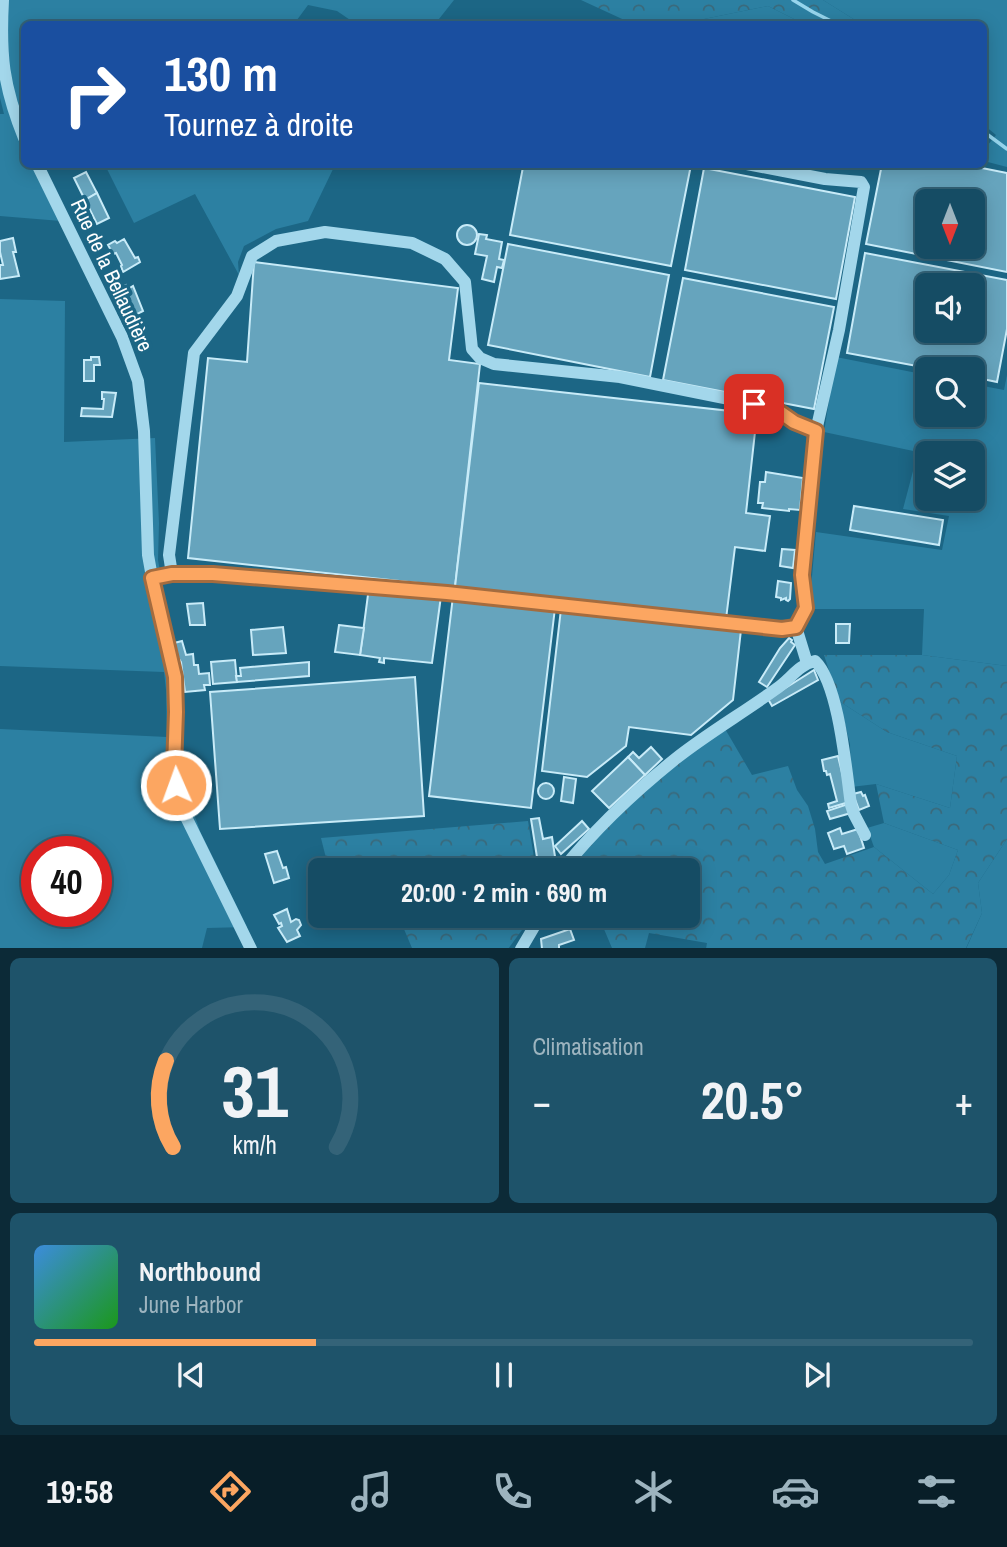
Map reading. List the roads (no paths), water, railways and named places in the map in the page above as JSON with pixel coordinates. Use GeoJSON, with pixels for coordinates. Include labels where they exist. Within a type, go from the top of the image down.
{"type":"FeatureCollection","features":[{"type":"Feature","properties":{"kind":"street"},"geometry":{"type":"LineString","coordinates":[[2,0],[3,66],[7,90],[21,130]]}},
{"type":"Feature","properties":{"kind":"street","name":"Rue de la Bellaudière"},"geometry":{"type":"LineString","coordinates":[[39,168],[122,337],[138,381],[144,430],[148,555],[175,677],[176,785],[186,817],[251,948]]}},
{"type":"Feature","properties":{"kind":"street"},"geometry":{"type":"LineString","coordinates":[[768,168],[825,179],[861,182],[864,187],[839,330],[816,431],[802,575],[806,608],[796,627],[807,663]]}},
{"type":"Feature","properties":{"kind":"street"},"geometry":{"type":"LineString","coordinates":[[172,574],[169,555],[194,353],[237,296],[252,256],[276,241],[325,232],[412,243],[445,259],[465,282],[472,349],[480,358],[494,364],[620,377],[754,404],[777,410],[794,422],[816,431]]}},
{"type":"Feature","properties":{"kind":"street"},"geometry":{"type":"LineString","coordinates":[[152,578],[172,574],[213,574],[447,593],[782,629],[796,627]]}},
{"type":"Feature","properties":{"kind":"street"},"geometry":{"type":"LineString","coordinates":[[572,858],[624,803],[676,759],[780,687],[807,663],[815,661],[827,679],[841,735],[854,814],[866,835]]}},
{"type":"Feature","properties":{"kind":"street"},"geometry":{"type":"LineString","coordinates":[[521,948],[533,928]]}},
{"type":"Feature","properties":{"kind":"waterway"},"geometry":{"type":"LineString","coordinates":[[793,0],[831,21]]}},
{"type":"Feature","properties":{"kind":"waterway"},"geometry":{"type":"LineString","coordinates":[[987,134],[1007,149]]}}]}
